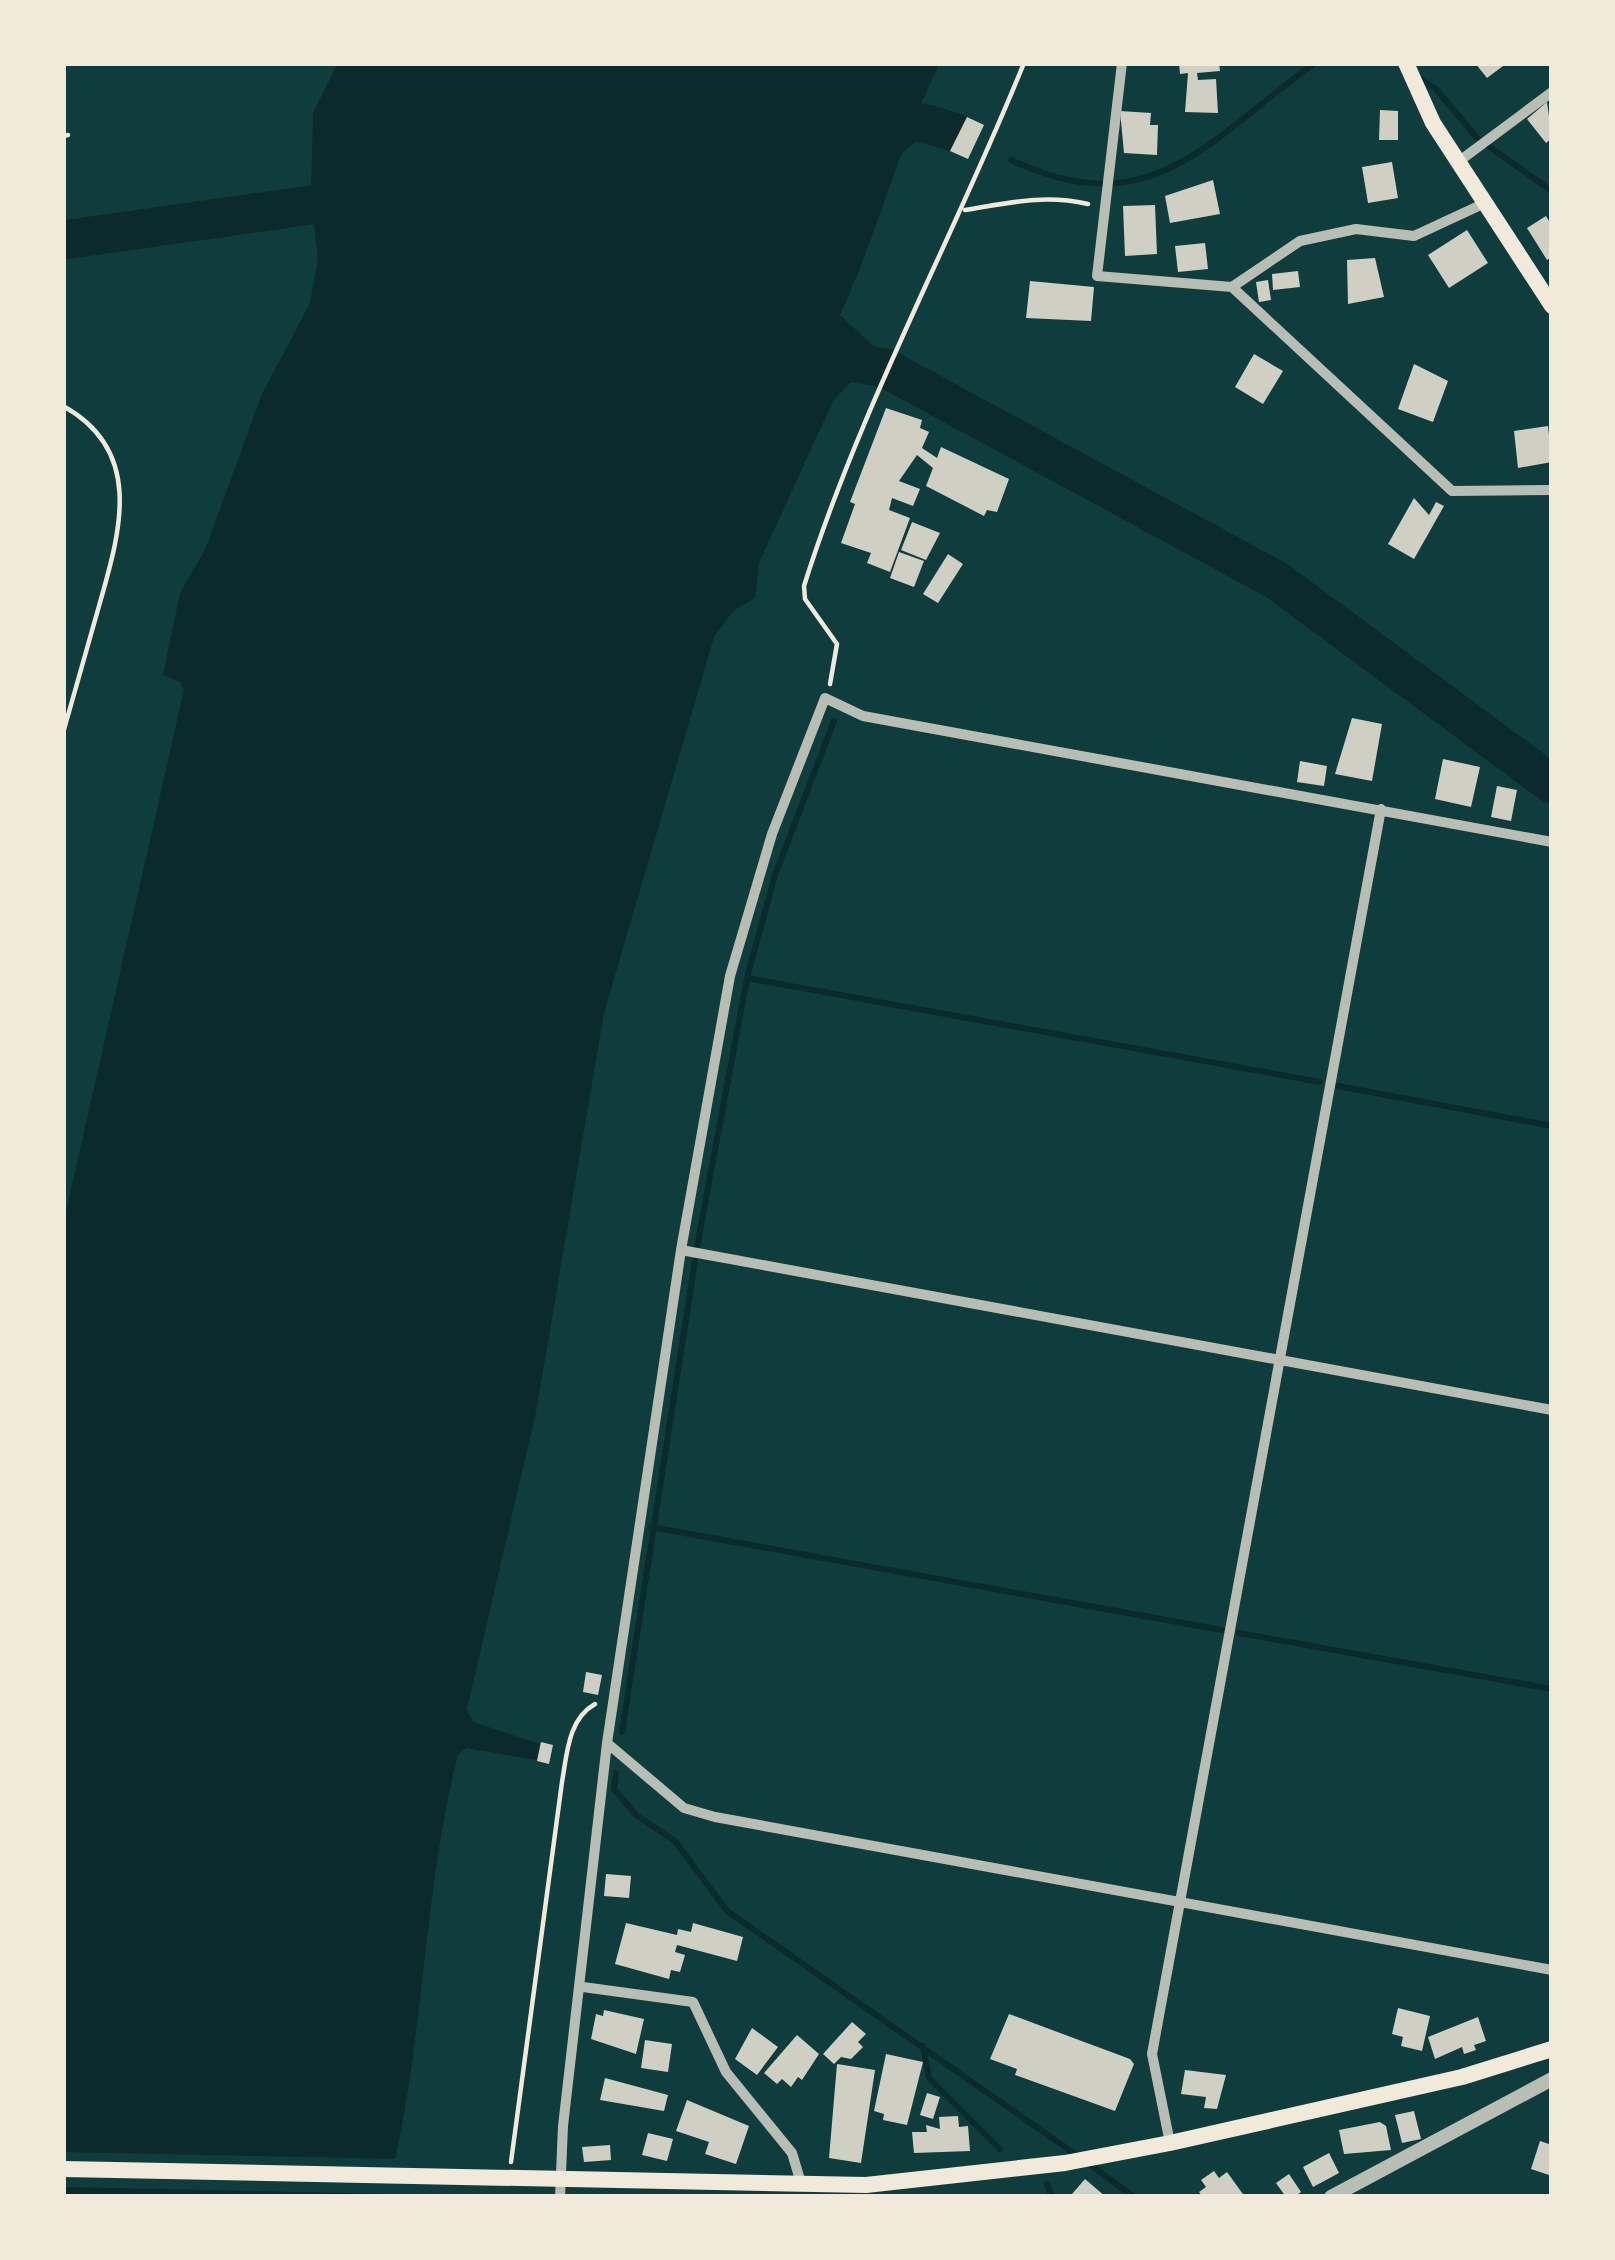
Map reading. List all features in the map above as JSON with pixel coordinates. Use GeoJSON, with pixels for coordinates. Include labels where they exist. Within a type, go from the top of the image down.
{"type":"FeatureCollection","features":[{"type":"Feature","properties":{"kind":"main road"},"geometry":{"type":"LineString","coordinates":[[1406,63],[1433,123],[1552,306]]}},
{"type":"Feature","properties":{"kind":"main road"},"geometry":{"type":"LineString","coordinates":[[63,2169],[801,2183],[867,2191],[1170,2143],[1462,2077],[1552,2048]]}},
{"type":"Feature","properties":{"kind":"street"},"geometry":{"type":"LineString","coordinates":[[1122,63],[1097,276],[1232,287],[1300,242],[1357,229],[1414,236],[1485,203]]}},
{"type":"Feature","properties":{"kind":"street"},"geometry":{"type":"LineString","coordinates":[[1458,161],[1552,92]]}},
{"type":"Feature","properties":{"kind":"street"},"geometry":{"type":"LineString","coordinates":[[1232,287],[1451,491],[1552,490]]}},
{"type":"Feature","properties":{"kind":"street"},"geometry":{"type":"LineString","coordinates":[[560,2197],[563,2126],[583,1987],[607,1743],[680,1250],[730,976],[772,834],[825,698],[862,716],[1552,842]]}},
{"type":"Feature","properties":{"kind":"street"},"geometry":{"type":"LineString","coordinates":[[1170,2143],[1152,2054],[1381,808]]}},
{"type":"Feature","properties":{"kind":"street"},"geometry":{"type":"LineString","coordinates":[[680,1250],[1552,1410]]}},
{"type":"Feature","properties":{"kind":"street"},"geometry":{"type":"LineString","coordinates":[[607,1743],[684,1808],[716,1817],[1552,1970]]}},
{"type":"Feature","properties":{"kind":"street"},"geometry":{"type":"LineString","coordinates":[[583,1987],[693,2002],[726,2072],[792,2153],[801,2183]]}},
{"type":"Feature","properties":{"kind":"street"},"geometry":{"type":"LineString","coordinates":[[1331,2197],[1552,2079]]}},
{"type":"Feature","properties":{"kind":"path"},"geometry":{"type":"LineString","coordinates":[[825,698],[838,661],[837,644],[805,598],[804,586],[831,501],[931,272],[965,210],[1024,63]]}},
{"type":"Feature","properties":{"kind":"path"},"geometry":{"type":"LineString","coordinates":[[965,210],[1013,199],[1054,197],[1105,208]]}},
{"type":"Feature","properties":{"kind":"path"},"geometry":{"type":"LineString","coordinates":[[63,406],[84,417],[106,441],[119,471],[123,521],[63,733]]}},
{"type":"Feature","properties":{"kind":"path"},"geometry":{"type":"LineString","coordinates":[[502,2180],[571,1736],[581,1712],[596,1704]]}},
{"type":"Feature","properties":{"kind":"water"},"geometry":{"type":"Polygon","coordinates":[[[338,63],[940,63],[840,315],[883,355],[874,376],[856,377],[833,401],[759,563],[755,598],[733,611],[714,637],[604,1013],[536,1412],[467,1709],[473,1722],[540,1744],[536,1760],[467,1748],[458,1754],[437,1864],[408,2087],[386,2197],[63,2197],[63,1225],[184,690],[180,682],[163,675],[180,593],[205,550],[262,394],[310,303],[318,259],[311,198],[313,113],[338,63]]]}},
{"type":"Feature","properties":{"kind":"pier"},"geometry":{"type":"Polygon","coordinates":[[[63,2152],[402,2159],[393,2194],[63,2187],[63,2152]]]}},
{"type":"Feature","properties":{"kind":"building"},"geometry":{"type":"Polygon","coordinates":[[[1179,63],[1219,63],[1220,71],[1197,73],[1198,80],[1216,79],[1218,113],[1185,112],[1188,73],[1180,74],[1179,63]]]}},
{"type":"Feature","properties":{"kind":"building"},"geometry":{"type":"Polygon","coordinates":[[[1475,63],[1507,63],[1487,78],[1475,63]]]}},
{"type":"Feature","properties":{"kind":"building"},"geometry":{"type":"Polygon","coordinates":[[[1547,102],[1552,138],[1546,143],[1527,119],[1547,102]]]}},
{"type":"Feature","properties":{"kind":"building"},"geometry":{"type":"Polygon","coordinates":[[[1380,110],[1398,111],[1398,140],[1379,140],[1380,110]]]}},
{"type":"Feature","properties":{"kind":"building"},"geometry":{"type":"Polygon","coordinates":[[[1120,111],[1151,113],[1150,125],[1158,125],[1157,155],[1124,153],[1120,111]]]}},
{"type":"Feature","properties":{"kind":"building"},"geometry":{"type":"Polygon","coordinates":[[[967,117],[984,125],[968,159],[950,151],[967,117]]]}},
{"type":"Feature","properties":{"kind":"building"},"geometry":{"type":"Polygon","coordinates":[[[1392,162],[1398,198],[1368,203],[1362,167],[1392,162]]]}},
{"type":"Feature","properties":{"kind":"building"},"geometry":{"type":"Polygon","coordinates":[[[1213,180],[1220,214],[1170,223],[1165,196],[1213,180]]]}},
{"type":"Feature","properties":{"kind":"building"},"geometry":{"type":"Polygon","coordinates":[[[1155,205],[1157,254],[1125,256],[1123,206],[1155,205]]]}},
{"type":"Feature","properties":{"kind":"building"},"geometry":{"type":"Polygon","coordinates":[[[1546,216],[1552,226],[1552,257],[1547,260],[1527,228],[1546,216]]]}},
{"type":"Feature","properties":{"kind":"building"},"geometry":{"type":"Polygon","coordinates":[[[1467,230],[1488,263],[1449,288],[1428,255],[1467,230]]]}},
{"type":"Feature","properties":{"kind":"building"},"geometry":{"type":"Polygon","coordinates":[[[1205,243],[1208,269],[1178,272],[1175,246],[1205,243]]]}},
{"type":"Feature","properties":{"kind":"building"},"geometry":{"type":"Polygon","coordinates":[[[1375,258],[1384,297],[1348,304],[1347,260],[1375,258]]]}},
{"type":"Feature","properties":{"kind":"building"},"geometry":{"type":"Polygon","coordinates":[[[1298,271],[1300,287],[1273,290],[1272,274],[1298,271]]]}},
{"type":"Feature","properties":{"kind":"building"},"geometry":{"type":"Polygon","coordinates":[[[1268,280],[1271,300],[1259,302],[1256,282],[1268,280]]]}},
{"type":"Feature","properties":{"kind":"building"},"geometry":{"type":"Polygon","coordinates":[[[1030,281],[1094,287],[1091,321],[1026,318],[1030,281]]]}},
{"type":"Feature","properties":{"kind":"building"},"geometry":{"type":"Polygon","coordinates":[[[1254,354],[1283,371],[1263,404],[1235,387],[1254,354]]]}},
{"type":"Feature","properties":{"kind":"building"},"geometry":{"type":"Polygon","coordinates":[[[1414,364],[1448,381],[1433,422],[1398,409],[1414,364]]]}},
{"type":"Feature","properties":{"kind":"building"},"geometry":{"type":"Polygon","coordinates":[[[886,408],[922,420],[920,428],[929,432],[922,448],[937,458],[941,447],[1009,479],[997,512],[987,510],[984,516],[926,486],[933,468],[917,455],[899,481],[920,489],[913,506],[892,498],[889,510],[910,518],[890,572],[867,563],[871,553],[841,543],[855,504],[850,502],[886,408]]]}},
{"type":"Feature","properties":{"kind":"building"},"geometry":{"type":"Polygon","coordinates":[[[1548,426],[1552,462],[1518,468],[1514,431],[1548,426]]]}},
{"type":"Feature","properties":{"kind":"building"},"geometry":{"type":"Polygon","coordinates":[[[1414,498],[1429,515],[1436,502],[1444,506],[1414,559],[1388,544],[1414,498]]]}},
{"type":"Feature","properties":{"kind":"building"},"geometry":{"type":"Polygon","coordinates":[[[912,522],[940,533],[926,560],[901,550],[912,522]]]}},
{"type":"Feature","properties":{"kind":"building"},"geometry":{"type":"Polygon","coordinates":[[[899,552],[924,561],[914,587],[890,578],[899,552]]]}},
{"type":"Feature","properties":{"kind":"building"},"geometry":{"type":"Polygon","coordinates":[[[948,554],[963,564],[938,603],[923,594],[948,554]]]}},
{"type":"Feature","properties":{"kind":"building"},"geometry":{"type":"Polygon","coordinates":[[[1352,718],[1382,724],[1372,781],[1335,774],[1352,718]]]}},
{"type":"Feature","properties":{"kind":"building"},"geometry":{"type":"Polygon","coordinates":[[[1443,759],[1480,767],[1471,807],[1435,799],[1443,759]]]}},
{"type":"Feature","properties":{"kind":"building"},"geometry":{"type":"Polygon","coordinates":[[[1300,761],[1327,766],[1324,786],[1297,782],[1300,761]]]}},
{"type":"Feature","properties":{"kind":"building"},"geometry":{"type":"Polygon","coordinates":[[[1497,786],[1517,790],[1511,821],[1491,817],[1497,786]]]}},
{"type":"Feature","properties":{"kind":"building"},"geometry":{"type":"Polygon","coordinates":[[[586,1672],[602,1675],[598,1695],[583,1692],[586,1672]]]}},
{"type":"Feature","properties":{"kind":"building"},"geometry":{"type":"Polygon","coordinates":[[[541,1742],[553,1745],[549,1764],[537,1761],[541,1742]]]}},
{"type":"Feature","properties":{"kind":"building"},"geometry":{"type":"Polygon","coordinates":[[[606,1874],[631,1876],[629,1898],[604,1896],[606,1874]]]}},
{"type":"Feature","properties":{"kind":"building"},"geometry":{"type":"Polygon","coordinates":[[[626,1923],[677,1935],[678,1929],[691,1932],[693,1923],[743,1937],[737,1961],[677,1945],[675,1952],[685,1955],[680,1972],[671,1970],[669,1979],[615,1964],[626,1923]]]}},
{"type":"Feature","properties":{"kind":"building"},"geometry":{"type":"Polygon","coordinates":[[[1398,2008],[1430,2016],[1422,2051],[1401,2046],[1403,2037],[1392,2034],[1398,2008]]]}},
{"type":"Feature","properties":{"kind":"building"},"geometry":{"type":"Polygon","coordinates":[[[604,2010],[644,2019],[636,2054],[591,2039],[596,2014],[603,2016],[604,2010]]]}},
{"type":"Feature","properties":{"kind":"building"},"geometry":{"type":"Polygon","coordinates":[[[1009,2014],[1130,2059],[1134,2064],[1115,2111],[1015,2075],[1017,2069],[990,2059],[1009,2014]]]}},
{"type":"Feature","properties":{"kind":"building"},"geometry":{"type":"Polygon","coordinates":[[[1478,2017],[1486,2041],[1474,2045],[1476,2050],[1464,2054],[1462,2047],[1435,2059],[1428,2037],[1478,2017]]]}},
{"type":"Feature","properties":{"kind":"building"},"geometry":{"type":"Polygon","coordinates":[[[852,2022],[866,2034],[858,2042],[863,2047],[851,2059],[841,2057],[834,2064],[823,2054],[852,2022]]]}},
{"type":"Feature","properties":{"kind":"building"},"geometry":{"type":"Polygon","coordinates":[[[752,2028],[778,2047],[757,2075],[735,2059],[752,2028]]]}},
{"type":"Feature","properties":{"kind":"building"},"geometry":{"type":"Polygon","coordinates":[[[797,2035],[819,2054],[802,2080],[798,2077],[791,2087],[782,2079],[777,2084],[764,2073],[797,2035]]]}},
{"type":"Feature","properties":{"kind":"building"},"geometry":{"type":"Polygon","coordinates":[[[645,2040],[672,2044],[668,2072],[641,2068],[645,2040]]]}},
{"type":"Feature","properties":{"kind":"building"},"geometry":{"type":"Polygon","coordinates":[[[886,2054],[923,2062],[907,2125],[883,2120],[884,2114],[874,2111],[886,2054]]]}},
{"type":"Feature","properties":{"kind":"building"},"geometry":{"type":"Polygon","coordinates":[[[837,2064],[875,2070],[861,2163],[829,2158],[837,2064]]]}},
{"type":"Feature","properties":{"kind":"building"},"geometry":{"type":"Polygon","coordinates":[[[1185,2070],[1226,2075],[1217,2109],[1204,2108],[1206,2097],[1181,2094],[1185,2070]]]}},
{"type":"Feature","properties":{"kind":"building"},"geometry":{"type":"Polygon","coordinates":[[[605,2078],[668,2095],[664,2111],[600,2100],[605,2078]]]}},
{"type":"Feature","properties":{"kind":"building"},"geometry":{"type":"Polygon","coordinates":[[[927,2093],[940,2097],[933,2119],[920,2115],[927,2093]]]}},
{"type":"Feature","properties":{"kind":"building"},"geometry":{"type":"Polygon","coordinates":[[[687,2100],[749,2126],[736,2164],[705,2154],[709,2142],[676,2131],[687,2100]]]}},
{"type":"Feature","properties":{"kind":"building"},"geometry":{"type":"Polygon","coordinates":[[[1414,2111],[1421,2139],[1402,2143],[1395,2115],[1414,2111]]]}},
{"type":"Feature","properties":{"kind":"building"},"geometry":{"type":"Polygon","coordinates":[[[958,2116],[959,2127],[968,2126],[970,2151],[914,2153],[912,2132],[927,2132],[926,2125],[940,2129],[939,2117],[958,2116]]]}},
{"type":"Feature","properties":{"kind":"building"},"geometry":{"type":"Polygon","coordinates":[[[1380,2122],[1386,2126],[1391,2150],[1344,2154],[1339,2130],[1380,2122]]]}},
{"type":"Feature","properties":{"kind":"building"},"geometry":{"type":"Polygon","coordinates":[[[648,2133],[673,2139],[667,2161],[642,2155],[648,2133]]]}},
{"type":"Feature","properties":{"kind":"building"},"geometry":{"type":"Polygon","coordinates":[[[1540,2141],[1552,2145],[1552,2176],[1531,2169],[1540,2141]]]}},
{"type":"Feature","properties":{"kind":"building"},"geometry":{"type":"Polygon","coordinates":[[[610,2145],[611,2160],[584,2162],[582,2147],[610,2145]]]}},
{"type":"Feature","properties":{"kind":"building"},"geometry":{"type":"Polygon","coordinates":[[[1329,2153],[1339,2173],[1313,2187],[1303,2167],[1329,2153]]]}},
{"type":"Feature","properties":{"kind":"building"},"geometry":{"type":"Polygon","coordinates":[[[1214,2171],[1219,2178],[1227,2172],[1245,2197],[1203,2197],[1199,2192],[1206,2187],[1201,2180],[1214,2171]]]}},
{"type":"Feature","properties":{"kind":"building"},"geometry":{"type":"Polygon","coordinates":[[[1289,2174],[1301,2192],[1294,2197],[1286,2197],[1276,2183],[1289,2174]]]}},
{"type":"Feature","properties":{"kind":"building"},"geometry":{"type":"Polygon","coordinates":[[[1085,2179],[1106,2197],[1075,2197],[1072,2194],[1085,2179]]]}},
{"type":"Feature","properties":{"kind":"waterway"},"geometry":{"type":"LineString","coordinates":[[1011,160],[1060,178],[1104,184],[1142,179],[1210,144],[1315,63]]}},
{"type":"Feature","properties":{"kind":"waterway"},"geometry":{"type":"LineString","coordinates":[[1419,78],[1436,89],[1477,138],[1552,191]]}},
{"type":"Feature","properties":{"kind":"waterway"},"geometry":{"type":"LineString","coordinates":[[878,151],[914,123],[959,134]]}},
{"type":"Feature","properties":{"kind":"waterway"},"geometry":{"type":"LineString","coordinates":[[63,240],[361,198]]}},
{"type":"Feature","properties":{"kind":"waterway"},"geometry":{"type":"LineString","coordinates":[[824,358],[885,368],[1276,580],[1552,784]]}},
{"type":"Feature","properties":{"kind":"waterway"},"geometry":{"type":"LineString","coordinates":[[697,1247],[747,978],[775,875],[834,721]]}},
{"type":"Feature","properties":{"kind":"waterway"},"geometry":{"type":"LineString","coordinates":[[747,978],[1320,1082]]}},
{"type":"Feature","properties":{"kind":"waterway"},"geometry":{"type":"LineString","coordinates":[[1338,1086],[1552,1126]]}},
{"type":"Feature","properties":{"kind":"waterway"},"geometry":{"type":"LineString","coordinates":[[622,1732],[695,1261]]}},
{"type":"Feature","properties":{"kind":"waterway"},"geometry":{"type":"LineString","coordinates":[[651,1527],[1222,1630]]}},
{"type":"Feature","properties":{"kind":"waterway"},"geometry":{"type":"LineString","coordinates":[[1239,1633],[1552,1689]]}},
{"type":"Feature","properties":{"kind":"waterway"},"geometry":{"type":"LineString","coordinates":[[616,1773],[614,1789],[636,1815],[675,1841],[727,1911],[1078,2156]]}},
{"type":"Feature","properties":{"kind":"waterway"},"geometry":{"type":"LineString","coordinates":[[923,2046],[929,2078],[1000,2149]]}},
{"type":"Feature","properties":{"kind":"waterway"},"geometry":{"type":"LineString","coordinates":[[1089,2164],[1134,2197]]}},
{"type":"Feature","properties":{"kind":"waterway"},"geometry":{"type":"LineString","coordinates":[[1047,2184],[1052,2197]]}}]}
